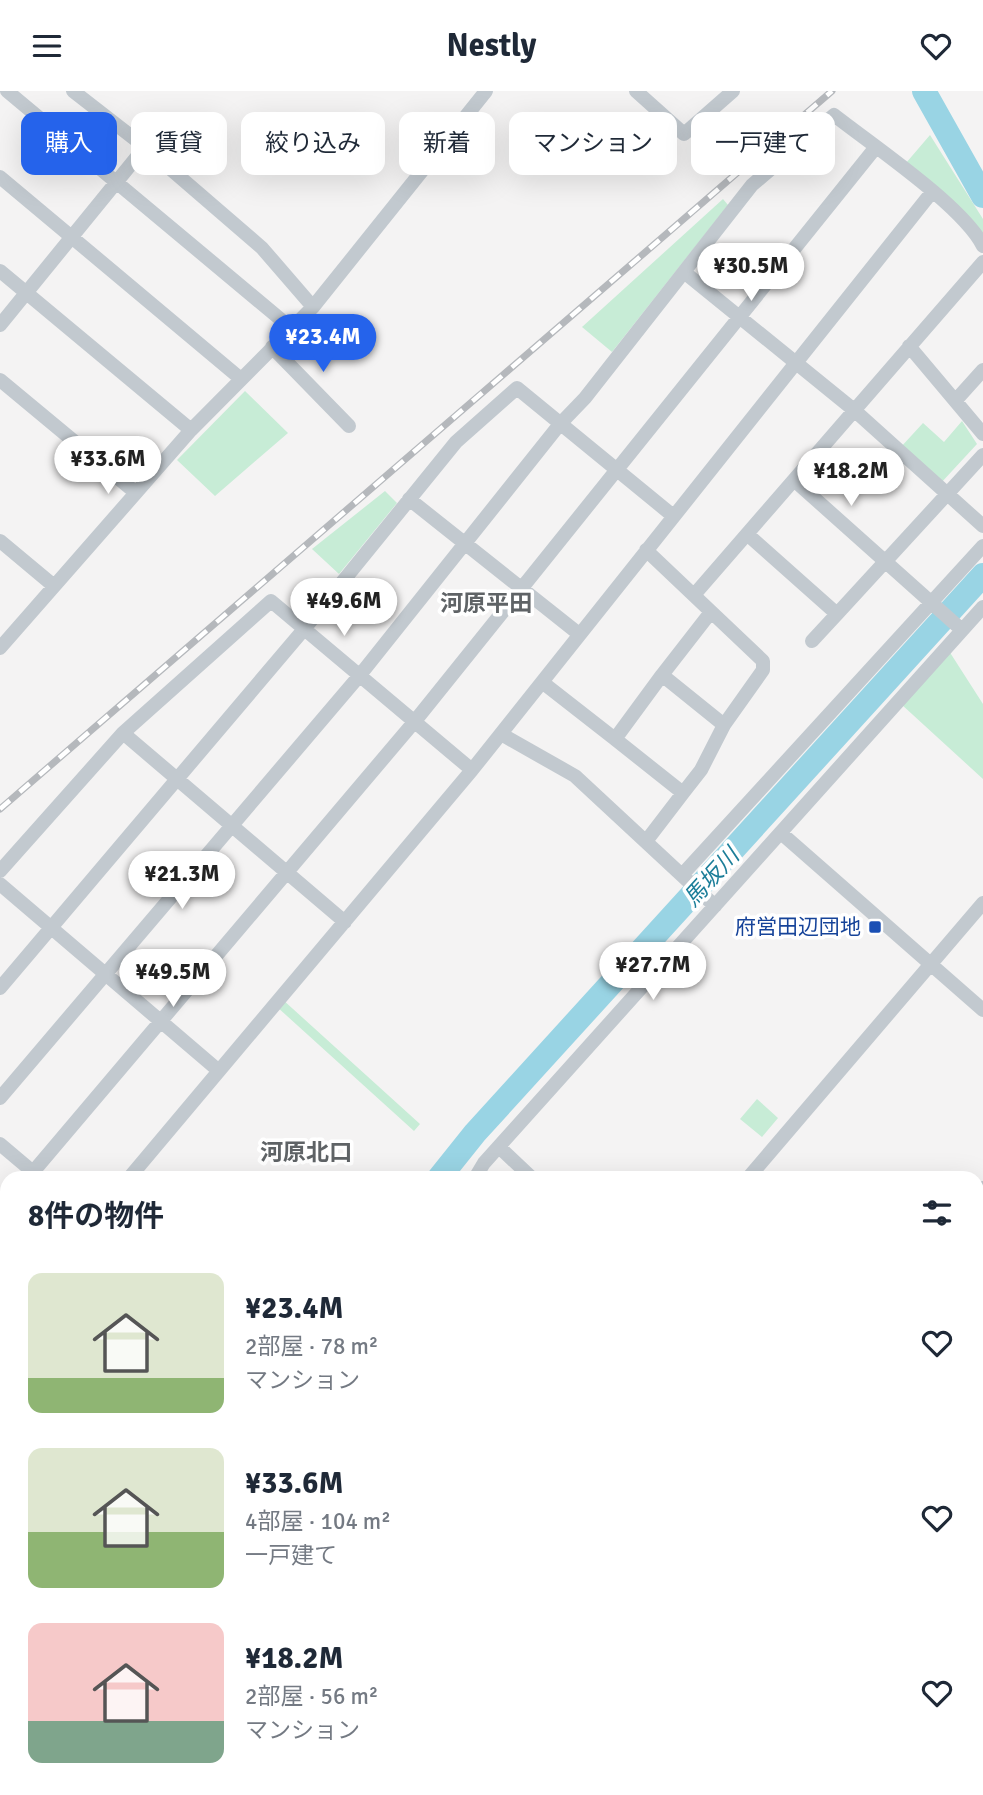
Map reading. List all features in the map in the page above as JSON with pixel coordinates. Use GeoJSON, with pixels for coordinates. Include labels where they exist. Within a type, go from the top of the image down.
{"type":"FeatureCollection","features":[{"type":"Feature","properties":{"kind":"street"},"geometry":{"type":"LineString","coordinates":[[7,91],[291,328]]}},
{"type":"Feature","properties":{"kind":"street"},"geometry":{"type":"LineString","coordinates":[[74,91],[131,137]]}},
{"type":"Feature","properties":{"kind":"street"},"geometry":{"type":"LineString","coordinates":[[2,642],[191,430],[313,307],[486,91]]}},
{"type":"Feature","properties":{"kind":"street"},"geometry":{"type":"LineString","coordinates":[[636,91],[684,134],[728,93]]}},
{"type":"Feature","properties":{"kind":"street"},"geometry":{"type":"LineString","coordinates":[[0,1098],[360,675],[560,424],[585,398],[752,185],[834,115],[932,192],[977,234],[983,246]]}},
{"type":"Feature","properties":{"kind":"street"},"geometry":{"type":"LineString","coordinates":[[39,1171],[161,1021],[415,721],[876,147]]}},
{"type":"Feature","properties":{"kind":"street"},"geometry":{"type":"LineString","coordinates":[[0,325],[131,164]]}},
{"type":"Feature","properties":{"kind":"street"},"geometry":{"type":"LineString","coordinates":[[177,175],[262,248],[313,307]]}},
{"type":"Feature","properties":{"kind":"street"},"geometry":{"type":"LineString","coordinates":[[0,177],[241,379]]}},
{"type":"Feature","properties":{"kind":"street"},"geometry":{"type":"LineString","coordinates":[[135,1171],[472,770],[932,192]]}},
{"type":"Feature","properties":{"kind":"street"},"geometry":{"type":"LineString","coordinates":[[694,595],[983,262]]}},
{"type":"Feature","properties":{"kind":"street"},"geometry":{"type":"LineString","coordinates":[[0,271],[191,430]]}},
{"type":"Feature","properties":{"kind":"street"},"geometry":{"type":"LineString","coordinates":[[684,272],[854,410],[983,526]]}},
{"type":"Feature","properties":{"kind":"street"},"geometry":{"type":"LineString","coordinates":[[909,346],[983,434]]}},
{"type":"Feature","properties":{"kind":"street"},"geometry":{"type":"LineString","coordinates":[[272,347],[349,426]]}},
{"type":"Feature","properties":{"kind":"street"},"geometry":{"type":"LineString","coordinates":[[956,400],[983,370]]}},
{"type":"Feature","properties":{"kind":"street"},"geometry":{"type":"LineString","coordinates":[[0,380],[135,492]]}},
{"type":"Feature","properties":{"kind":"street"},"geometry":{"type":"LineString","coordinates":[[0,988],[305,628],[456,442],[517,388],[673,515]]}},
{"type":"Feature","properties":{"kind":"street"},"geometry":{"type":"LineString","coordinates":[[812,641],[983,455]]}},
{"type":"Feature","properties":{"kind":"street"},"geometry":{"type":"LineString","coordinates":[[794,480],[958,627]]}},
{"type":"Feature","properties":{"kind":"street"},"geometry":{"type":"LineString","coordinates":[[409,499],[579,634]]}},
{"type":"Feature","properties":{"kind":"street"},"geometry":{"type":"LineString","coordinates":[[747,534],[837,614]]}},
{"type":"Feature","properties":{"kind":"street"},"geometry":{"type":"LineString","coordinates":[[0,541],[54,586]]}},
{"type":"Feature","properties":{"kind":"street"},"geometry":{"type":"LineString","coordinates":[[685,879],[935,606],[983,546]]}},
{"type":"Feature","properties":{"kind":"street"},"geometry":{"type":"LineString","coordinates":[[646,550],[763,661],[763,670],[724,725],[701,770],[647,840]]}},
{"type":"Feature","properties":{"kind":"street"},"geometry":{"type":"LineString","coordinates":[[0,871],[123,733],[271,600],[472,770]]}},
{"type":"Feature","properties":{"kind":"street"},"geometry":{"type":"LineString","coordinates":[[480,1171],[713,904],[780,833],[958,627],[983,607]]}},
{"type":"Feature","properties":{"kind":"street"},"geometry":{"type":"LineString","coordinates":[[615,739],[711,612]]}},
{"type":"Feature","properties":{"kind":"street"},"geometry":{"type":"LineString","coordinates":[[662,675],[724,725]]}},
{"type":"Feature","properties":{"kind":"street"},"geometry":{"type":"LineString","coordinates":[[542,682],[683,793]]}},
{"type":"Feature","properties":{"kind":"street"},"geometry":{"type":"LineString","coordinates":[[123,733],[345,922]]}},
{"type":"Feature","properties":{"kind":"street"},"geometry":{"type":"LineString","coordinates":[[501,734],[575,776],[713,904]]}},
{"type":"Feature","properties":{"kind":"street"},"geometry":{"type":"LineString","coordinates":[[780,833],[983,1010]]}},
{"type":"Feature","properties":{"kind":"street"},"geometry":{"type":"LineString","coordinates":[[0,884],[219,1071]]}},
{"type":"Feature","properties":{"kind":"street"},"geometry":{"type":"LineString","coordinates":[[754,1171],[983,903]]}},
{"type":"Feature","properties":{"kind":"street"},"geometry":{"type":"LineString","coordinates":[[0,1144],[31,1171]]}},
{"type":"Feature","properties":{"kind":"street"},"geometry":{"type":"LineString","coordinates":[[499,1147],[525,1171]]}},
{"type":"Feature","properties":{"kind":"green space"},"geometry":{"type":"Polygon","coordinates":[[[930,135],[983,219],[983,236],[906,163],[930,135]]]}},
{"type":"Feature","properties":{"kind":"green space"},"geometry":{"type":"Polygon","coordinates":[[[723,199],[728,205],[612,352],[582,327],[723,199]]]}},
{"type":"Feature","properties":{"kind":"green space"},"geometry":{"type":"Polygon","coordinates":[[[245,391],[288,433],[215,496],[177,460],[245,391]]]}},
{"type":"Feature","properties":{"kind":"green space"},"geometry":{"type":"Polygon","coordinates":[[[962,421],[977,444],[940,484],[900,448],[923,423],[944,442],[962,421]]]}},
{"type":"Feature","properties":{"kind":"green space"},"geometry":{"type":"Polygon","coordinates":[[[385,491],[397,503],[339,574],[312,549],[385,491]]]}},
{"type":"Feature","properties":{"kind":"green space"},"geometry":{"type":"Polygon","coordinates":[[[949,651],[983,704],[983,779],[901,704],[949,651]]]}},
{"type":"Feature","properties":{"kind":"green space"},"geometry":{"type":"Polygon","coordinates":[[[282,999],[420,1124],[414,1131],[276,1006],[282,999]]]}},
{"type":"Feature","properties":{"kind":"green space"},"geometry":{"type":"Polygon","coordinates":[[[757,1099],[778,1118],[762,1137],[740,1119],[757,1099]]]}},
{"type":"Feature","properties":{"kind":"waterway"},"geometry":{"type":"LineString","coordinates":[[924,91],[983,196]]}},
{"type":"Feature","properties":{"kind":"waterway","name":"馬坂川"},"geometry":{"type":"LineString","coordinates":[[445,1171],[475,1133],[983,575]]}},
{"type":"Feature","properties":{"kind":"railway"},"geometry":{"type":"LineString","coordinates":[[0,809],[832,91]]}},
{"type":"Feature","properties":{"kind":"place","name":"府営田辺団地"},"geometry":{"type":"Point","coordinates":[875,927]}},
{"type":"Feature","properties":{"kind":"district","name":"河原平田"},"geometry":{"type":"Point","coordinates":[486,603]}},
{"type":"Feature","properties":{"kind":"district","name":"河原北口"},"geometry":{"type":"Point","coordinates":[306,1152]}}]}
